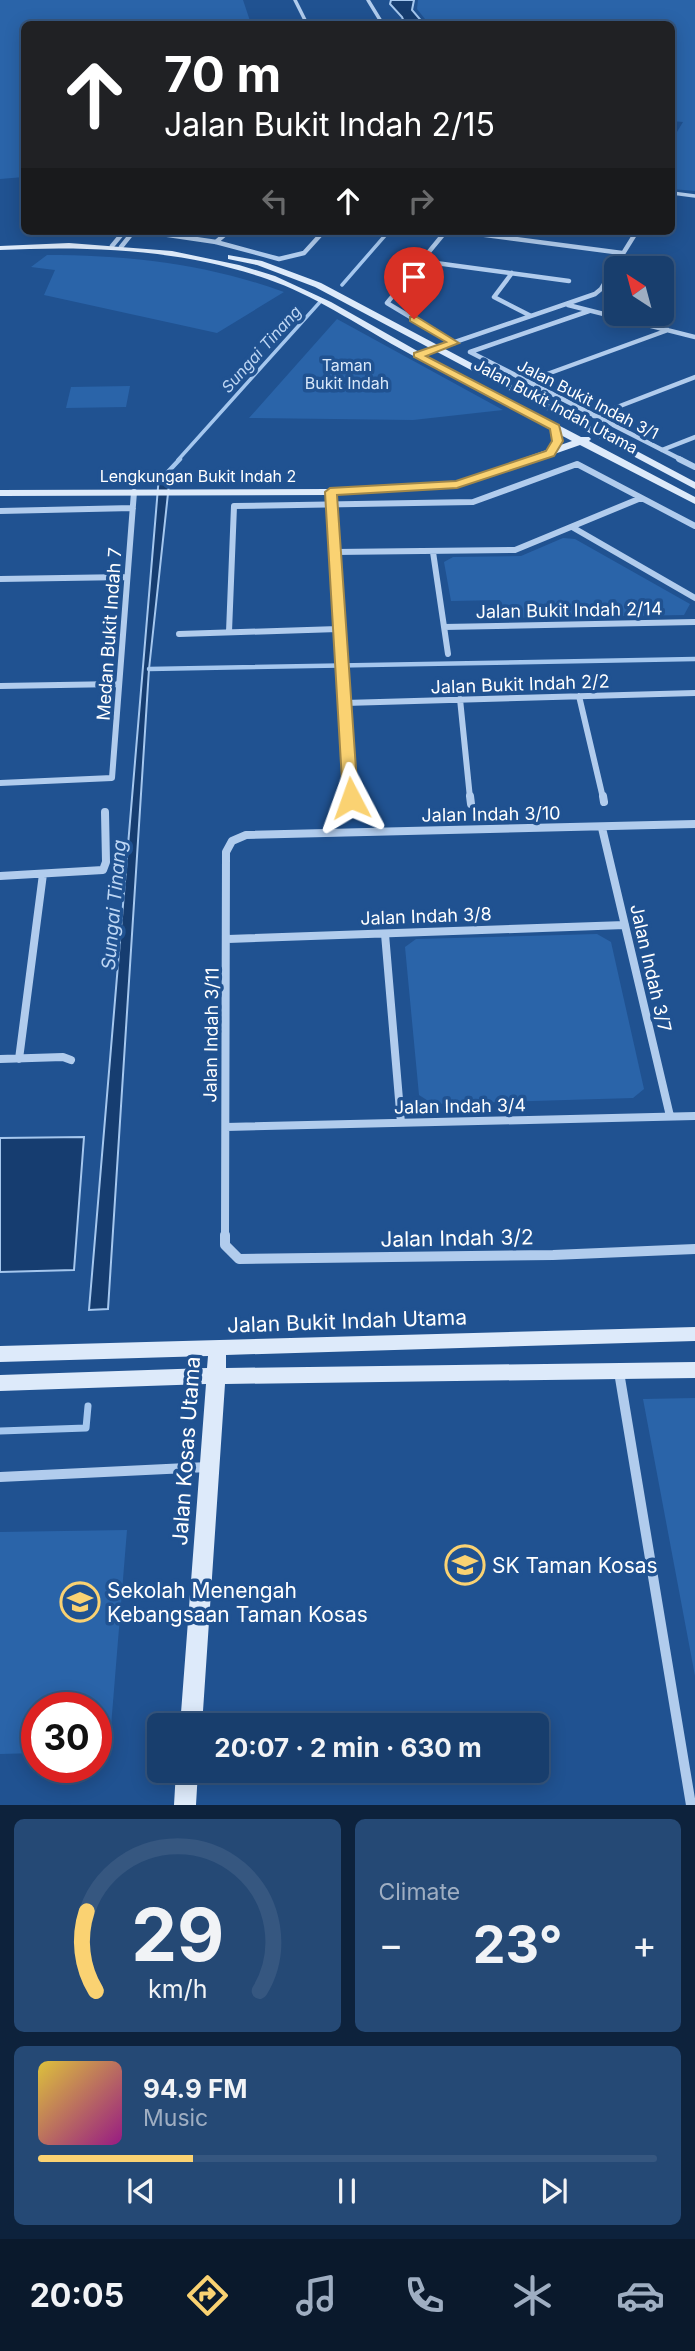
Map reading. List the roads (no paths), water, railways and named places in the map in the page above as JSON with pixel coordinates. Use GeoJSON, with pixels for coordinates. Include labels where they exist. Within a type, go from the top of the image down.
{"type":"FeatureCollection","features":[{"type":"Feature","properties":{"kind":"street"},"geometry":{"type":"LineString","coordinates":[[295,0],[306,21]]}},
{"type":"Feature","properties":{"kind":"street"},"geometry":{"type":"LineString","coordinates":[[368,0],[380,21]]}},
{"type":"Feature","properties":{"kind":"street"},"geometry":{"type":"LineString","coordinates":[[675,193],[695,196]]}},
{"type":"Feature","properties":{"kind":"street"},"geometry":{"type":"LineString","coordinates":[[119,244],[122,235]]}},
{"type":"Feature","properties":{"kind":"street"},"geometry":{"type":"LineString","coordinates":[[119,244],[128,235]]}},
{"type":"Feature","properties":{"kind":"street"},"geometry":{"type":"LineString","coordinates":[[168,235],[216,242],[279,259],[304,253],[320,235]]}},
{"type":"Feature","properties":{"kind":"street"},"geometry":{"type":"LineString","coordinates":[[216,242],[224,235]]}},
{"type":"Feature","properties":{"kind":"street"},"geometry":{"type":"LineString","coordinates":[[443,235],[387,303],[454,343]]}},
{"type":"Feature","properties":{"kind":"street"},"geometry":{"type":"LineString","coordinates":[[486,235],[622,253]]}},
{"type":"Feature","properties":{"kind":"street"},"geometry":{"type":"LineString","coordinates":[[418,355],[567,305],[601,289],[634,235]]}},
{"type":"Feature","properties":{"kind":"street","name":"Jalan Bukit Indah Utama"},"geometry":{"type":"LineString","coordinates":[[0,241],[66,238],[201,250],[259,263],[318,285],[695,486]]}},
{"type":"Feature","properties":{"kind":"street","name":"Jalan Bukit Indah Utama"},"geometry":{"type":"LineString","coordinates":[[0,248],[119,244],[189,257],[271,278],[304,290],[418,355],[695,501]]}},
{"type":"Feature","properties":{"kind":"street"},"geometry":{"type":"LineString","coordinates":[[421,261],[569,281]]}},
{"type":"Feature","properties":{"kind":"street"},"geometry":{"type":"LineString","coordinates":[[512,273],[494,297],[532,317]]}},
{"type":"Feature","properties":{"kind":"street"},"geometry":{"type":"LineString","coordinates":[[567,305],[695,337]]}},
{"type":"Feature","properties":{"kind":"street","name":"Jalan Bukit Indah 3/1"},"geometry":{"type":"LineString","coordinates":[[589,311],[470,352],[695,467]]}},
{"type":"Feature","properties":{"kind":"street"},"geometry":{"type":"LineString","coordinates":[[528,381],[668,330]]}},
{"type":"Feature","properties":{"kind":"street"},"geometry":{"type":"LineString","coordinates":[[594,416],[695,377]]}},
{"type":"Feature","properties":{"kind":"street"},"geometry":{"type":"LineString","coordinates":[[550,453],[558,441],[555,427]]}},
{"type":"Feature","properties":{"kind":"street","name":"Lengkungan Bukit Indah 2"},"geometry":{"type":"LineString","coordinates":[[0,494],[330,492],[457,485],[597,435]]}},
{"type":"Feature","properties":{"kind":"street"},"geometry":{"type":"LineString","coordinates":[[662,450],[695,437]]}},
{"type":"Feature","properties":{"kind":"street"},"geometry":{"type":"LineString","coordinates":[[550,453],[578,450],[606,454]]}},
{"type":"Feature","properties":{"kind":"street"},"geometry":{"type":"LineString","coordinates":[[229,632],[234,506],[473,502],[577,464],[695,526]]}},
{"type":"Feature","properties":{"kind":"street","name":"Medan Bukit Indah 7"},"geometry":{"type":"LineString","coordinates":[[0,783],[112,778],[134,492]]}},
{"type":"Feature","properties":{"kind":"street"},"geometry":{"type":"LineString","coordinates":[[330,492],[351,798]]}},
{"type":"Feature","properties":{"kind":"street"},"geometry":{"type":"LineString","coordinates":[[335,552],[514,550],[641,498]]}},
{"type":"Feature","properties":{"kind":"street"},"geometry":{"type":"LineString","coordinates":[[0,511],[133,508]]}},
{"type":"Feature","properties":{"kind":"street"},"geometry":{"type":"LineString","coordinates":[[572,527],[695,598]]}},
{"type":"Feature","properties":{"kind":"street"},"geometry":{"type":"LineString","coordinates":[[433,552],[448,654]]}},
{"type":"Feature","properties":{"kind":"street"},"geometry":{"type":"LineString","coordinates":[[0,579],[127,576]]}},
{"type":"Feature","properties":{"kind":"street","name":"Jalan Bukit Indah 2/14"},"geometry":{"type":"LineString","coordinates":[[444,626],[695,622]]}},
{"type":"Feature","properties":{"kind":"street"},"geometry":{"type":"LineString","coordinates":[[179,634],[338,629]]}},
{"type":"Feature","properties":{"kind":"street"},"geometry":{"type":"LineString","coordinates":[[0,686],[119,684]]}},
{"type":"Feature","properties":{"kind":"street","name":"Jalan Bukit Indah 2/2"},"geometry":{"type":"LineString","coordinates":[[345,703],[695,693]]}},
{"type":"Feature","properties":{"kind":"street"},"geometry":{"type":"LineString","coordinates":[[579,696],[604,802]]}},
{"type":"Feature","properties":{"kind":"street"},"geometry":{"type":"LineString","coordinates":[[460,699],[471,804]]}},
{"type":"Feature","properties":{"kind":"street"},"geometry":{"type":"LineString","coordinates":[[0,876],[91,873],[103,870],[106,862],[105,812]]}},
{"type":"Feature","properties":{"kind":"street","name":"Jalan Indah 3/10"},"geometry":{"type":"LineString","coordinates":[[246,835],[695,824]]}},
{"type":"Feature","properties":{"kind":"street","name":"Jalan Indah 3/7"},"geometry":{"type":"LineString","coordinates":[[602,828],[670,1116]]}},
{"type":"Feature","properties":{"kind":"street","name":"Jalan Indah 3/11"},"geometry":{"type":"LineString","coordinates":[[225,1245],[228,939],[226,852],[232,841],[246,835]]}},
{"type":"Feature","properties":{"kind":"street"},"geometry":{"type":"LineString","coordinates":[[19,1059],[43,874]]}},
{"type":"Feature","properties":{"kind":"street","name":"Jalan Indah 3/8"},"geometry":{"type":"LineString","coordinates":[[228,939],[625,925]]}},
{"type":"Feature","properties":{"kind":"street"},"geometry":{"type":"LineString","coordinates":[[386,934],[401,1123]]}},
{"type":"Feature","properties":{"kind":"street"},"geometry":{"type":"LineString","coordinates":[[0,1059],[71,1060]]}},
{"type":"Feature","properties":{"kind":"street","name":"Jalan Indah 3/4"},"geometry":{"type":"LineString","coordinates":[[226,1127],[695,1116]]}},
{"type":"Feature","properties":{"kind":"street","name":"Jalan Indah 3/2"},"geometry":{"type":"LineString","coordinates":[[225,1245],[239,1259],[553,1255],[695,1249]]}},
{"type":"Feature","properties":{"kind":"street","name":"Jalan Bukit Indah Utama"},"geometry":{"type":"LineString","coordinates":[[0,1354],[695,1334]]}},
{"type":"Feature","properties":{"kind":"street","name":"Jalan Kosas Utama"},"geometry":{"type":"LineString","coordinates":[[192,1713],[218,1347]]}},
{"type":"Feature","properties":{"kind":"street"},"geometry":{"type":"LineString","coordinates":[[0,1383],[216,1376],[695,1370]]}},
{"type":"Feature","properties":{"kind":"street"},"geometry":{"type":"LineString","coordinates":[[619,1372],[691,1805]]}},
{"type":"Feature","properties":{"kind":"street"},"geometry":{"type":"LineString","coordinates":[[0,1477],[209,1467]]}},
{"type":"Feature","properties":{"kind":"street"},"geometry":{"type":"LineString","coordinates":[[185,1805],[186,1783]]}},
{"type":"Feature","properties":{"kind":"waterway","name":"Sungai Tinang"},"geometry":{"type":"LineString","coordinates":[[342,285],[386,235]]}},
{"type":"Feature","properties":{"kind":"waterway","name":"Sungai Tinang"},"geometry":{"type":"LineString","coordinates":[[178,460],[320,302]]}},
{"type":"Feature","properties":{"kind":"waterway","name":"Sungai Tinang"},"geometry":{"type":"LineString","coordinates":[[165,475],[180,459]]}},
{"type":"Feature","properties":{"kind":"waterway"},"geometry":{"type":"LineString","coordinates":[[149,669],[695,659]]}},
{"type":"Feature","properties":{"kind":"waterway","name":"Sungai Tinang"},"geometry":{"type":"LineString","coordinates":[[0,1431],[86,1428],[88,1406]]}},
{"type":"Feature","properties":{"kind":"place","name":"SK Taman Kosas"},"geometry":{"type":"Point","coordinates":[465,1565]}},
{"type":"Feature","properties":{"kind":"place","name":"Sekolah Menengah Kebangsaan Taman Kosas"},"geometry":{"type":"Point","coordinates":[80,1602]}},
{"type":"Feature","properties":{"kind":"park label","name":"Taman Bukit Indah"},"geometry":{"type":"Point","coordinates":[347,374]}}]}
